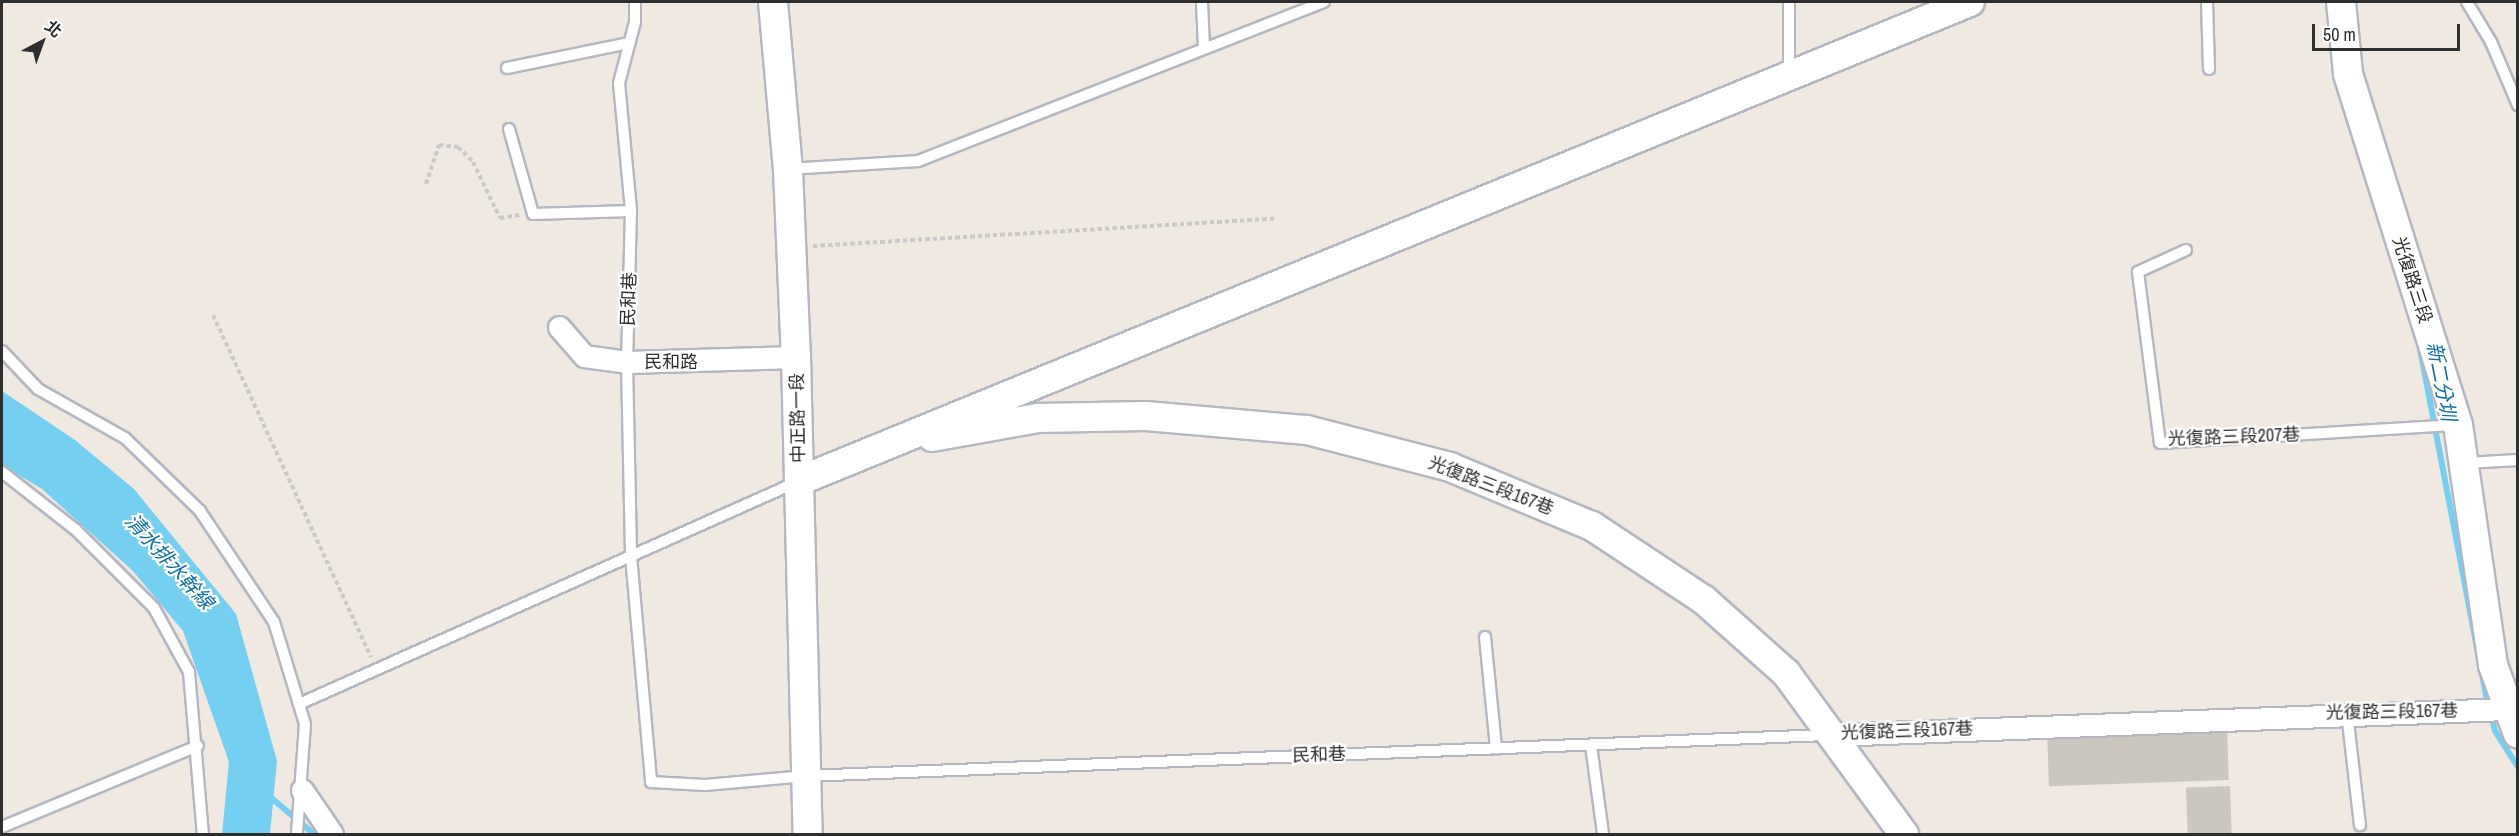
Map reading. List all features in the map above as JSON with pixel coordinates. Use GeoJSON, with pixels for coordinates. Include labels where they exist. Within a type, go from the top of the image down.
{"type":"FeatureCollection","features":[{"type":"Feature","properties":{"kind":"street","name":"中正路一段"},"geometry":{"type":"LineString","coordinates":[[774,2],[788,169],[796,357],[807,834]]}},
{"type":"Feature","properties":{"kind":"street"},"geometry":{"type":"LineString","coordinates":[[799,481],[857,454],[1028,384],[1970,2]]}},
{"type":"Feature","properties":{"kind":"street","name":"光復路三段"},"geometry":{"type":"LineString","coordinates":[[2341,2],[2348,74],[2458,425],[2466,463],[2493,665],[2512,722]]}},
{"type":"Feature","properties":{"kind":"street","name":"民和路"},"geometry":{"type":"LineString","coordinates":[[559,327],[584,356],[627,362],[796,357]]}},
{"type":"Feature","properties":{"kind":"street"},"geometry":{"type":"LineString","coordinates":[[1028,384],[1023,395],[1026,405],[1038,418]]}},
{"type":"Feature","properties":{"kind":"street","name":"光復路三段167巷"},"geometry":{"type":"LineString","coordinates":[[857,454],[1038,418],[1146,416],[1307,430],[1450,467],[1592,526],[1704,600],[1786,674],[1833,735],[2347,712],[2512,722]]}},
{"type":"Feature","properties":{"kind":"street"},"geometry":{"type":"LineString","coordinates":[[1833,735],[1904,834]]}},
{"type":"Feature","properties":{"kind":"street"},"geometry":{"type":"LineString","coordinates":[[301,800],[332,834]]}},
{"type":"Feature","properties":{"kind":"lane","name":"民和巷"},"geometry":{"type":"LineString","coordinates":[[635,2],[620,83],[632,211],[627,362],[631,556],[651,782],[705,785],[806,776],[1833,735]]}},
{"type":"Feature","properties":{"kind":"lane"},"geometry":{"type":"LineString","coordinates":[[1202,2],[1204,47]]}},
{"type":"Feature","properties":{"kind":"lane"},"geometry":{"type":"LineString","coordinates":[[788,169],[918,161],[1204,47],[1324,2]]}},
{"type":"Feature","properties":{"kind":"lane"},"geometry":{"type":"LineString","coordinates":[[1789,2],[1789,77]]}},
{"type":"Feature","properties":{"kind":"lane"},"geometry":{"type":"LineString","coordinates":[[2207,2],[2209,69]]}},
{"type":"Feature","properties":{"kind":"lane"},"geometry":{"type":"LineString","coordinates":[[2467,2],[2491,42],[2517,105]]}},
{"type":"Feature","properties":{"kind":"lane"},"geometry":{"type":"LineString","coordinates":[[507,68],[629,43]]}},
{"type":"Feature","properties":{"kind":"lane"},"geometry":{"type":"LineString","coordinates":[[509,129],[533,214],[632,211]]}},
{"type":"Feature","properties":{"kind":"lane","name":"光復路三段207巷"},"geometry":{"type":"LineString","coordinates":[[2186,250],[2138,272],[2160,443],[2458,425]]}},
{"type":"Feature","properties":{"kind":"lane"},"geometry":{"type":"LineString","coordinates":[[2,351],[38,388],[125,438],[200,511],[274,622],[305,724],[297,833]]}},
{"type":"Feature","properties":{"kind":"lane"},"geometry":{"type":"LineString","coordinates":[[2466,463],[2517,460]]}},
{"type":"Feature","properties":{"kind":"lane"},"geometry":{"type":"LineString","coordinates":[[2,472],[76,530],[154,608],[189,672],[198,746],[203,834]]}},
{"type":"Feature","properties":{"kind":"lane"},"geometry":{"type":"LineString","coordinates":[[299,704],[799,481]]}},
{"type":"Feature","properties":{"kind":"lane"},"geometry":{"type":"LineString","coordinates":[[1485,637],[1496,748]]}},
{"type":"Feature","properties":{"kind":"lane"},"geometry":{"type":"LineString","coordinates":[[2347,712],[2360,825]]}},
{"type":"Feature","properties":{"kind":"lane"},"geometry":{"type":"LineString","coordinates":[[1592,745],[1604,834]]}},
{"type":"Feature","properties":{"kind":"lane"},"geometry":{"type":"LineString","coordinates":[[2,827],[198,746]]}},
{"type":"Feature","properties":{"kind":"path"},"geometry":{"type":"LineString","coordinates":[[426,184],[440,145],[458,147],[473,162],[500,218],[533,214]]}},
{"type":"Feature","properties":{"kind":"path"},"geometry":{"type":"LineString","coordinates":[[791,247],[1274,219]]}},
{"type":"Feature","properties":{"kind":"path"},"geometry":{"type":"LineString","coordinates":[[213,315],[378,670]]}},
{"type":"Feature","properties":{"kind":"water","name":"清水排水幹線"},"geometry":{"type":"Polygon","coordinates":[[[2,391],[75,440],[134,489],[236,614],[277,761],[270,834],[222,834],[229,762],[183,631],[133,571],[42,489],[2,465],[2,391]]]}},
{"type":"Feature","properties":{"kind":"building"},"geometry":{"type":"Polygon","coordinates":[[[2227,727],[2229,780],[2049,786],[2047,733],[2227,727]]]}},
{"type":"Feature","properties":{"kind":"building"},"geometry":{"type":"Polygon","coordinates":[[[2230,786],[2232,834],[2188,834],[2186,788],[2230,786]]]}},
{"type":"Feature","properties":{"kind":"waterway","name":"新二分圳"},"geometry":{"type":"LineString","coordinates":[[2420,349],[2488,704]]}},
{"type":"Feature","properties":{"kind":"waterway","name":"新二分圳"},"geometry":{"type":"LineString","coordinates":[[2491,714],[2495,731],[2518,767]]}},
{"type":"Feature","properties":{"kind":"waterway"},"geometry":{"type":"LineString","coordinates":[[269,796],[314,834]]}}]}
